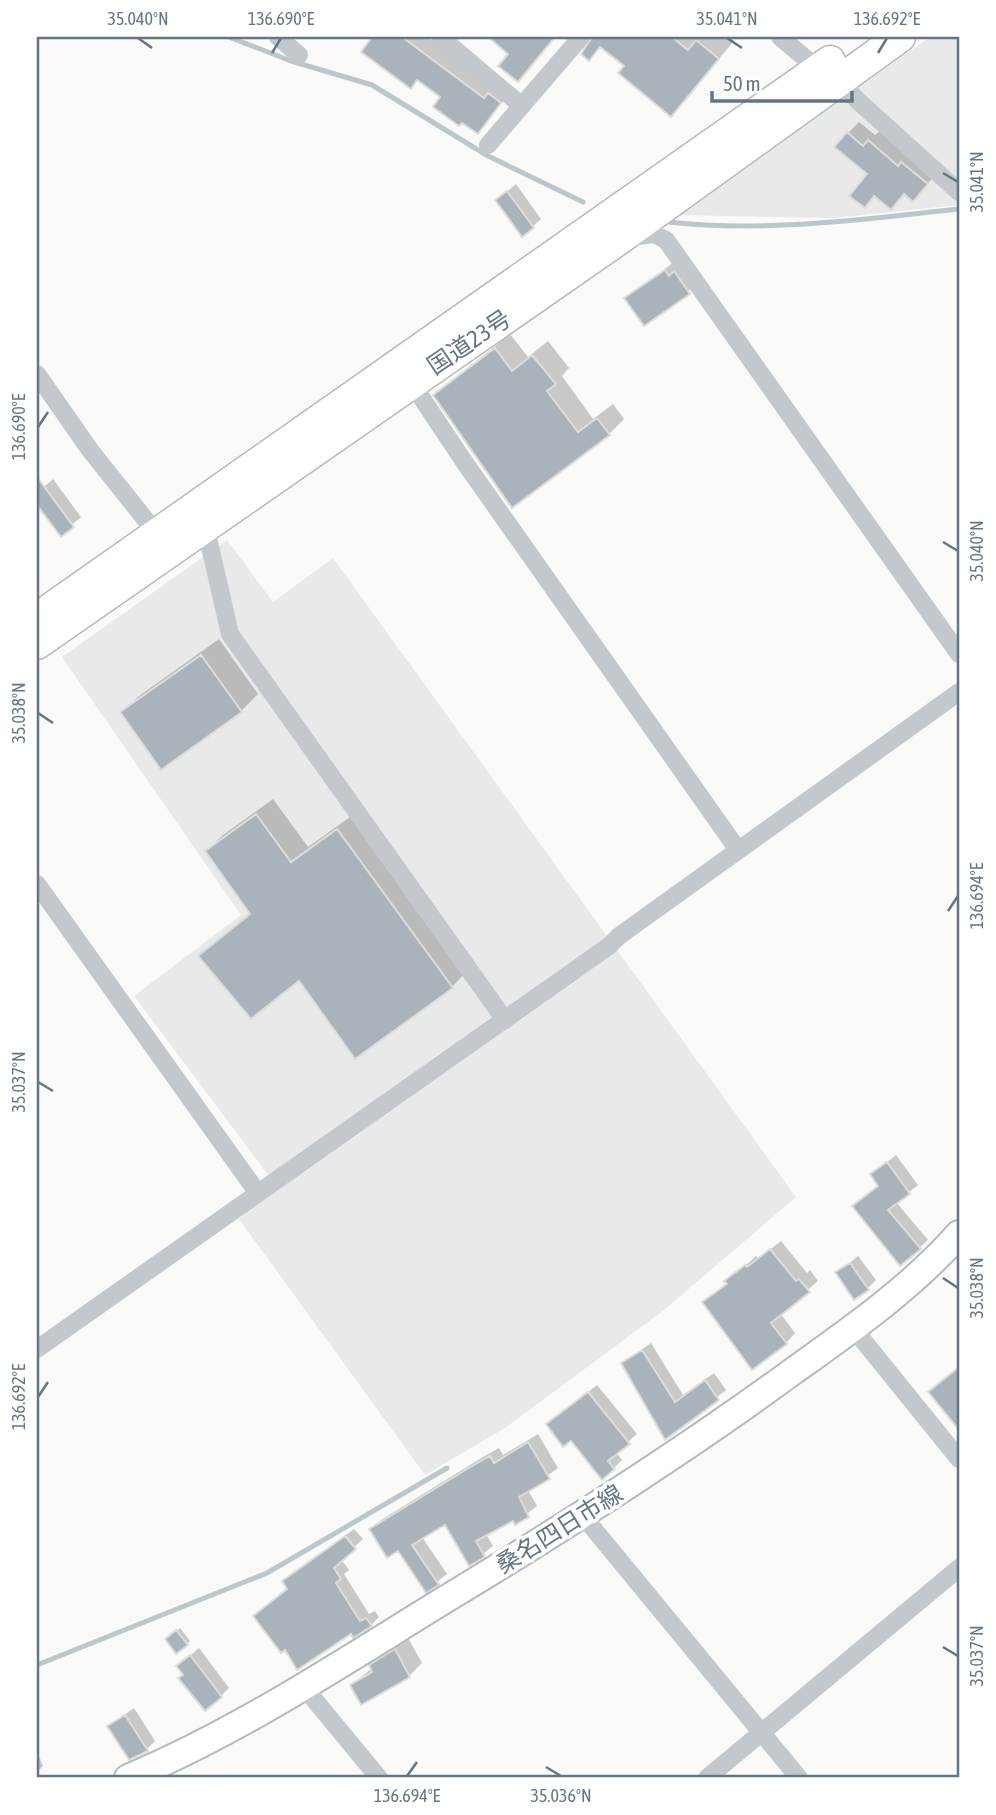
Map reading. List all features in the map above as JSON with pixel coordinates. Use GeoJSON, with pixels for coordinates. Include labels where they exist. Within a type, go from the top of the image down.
{"type":"FeatureCollection","features":[{"type":"Feature","properties":{"kind":"highway","name":"国道23号"},"geometry":{"type":"LineString","coordinates":[[37,644],[621,238],[829,74],[864,37]]}},
{"type":"Feature","properties":{"kind":"highway","name":"国道23号"},"geometry":{"type":"LineString","coordinates":[[37,618],[829,74],[900,37]]}},
{"type":"Feature","properties":{"kind":"main road","name":"桑名四日市線"},"geometry":{"type":"LineString","coordinates":[[128,1778],[172,1760],[303,1686],[583,1516],[733,1416],[853,1328],[929,1268],[959,1234]]}},
{"type":"Feature","properties":{"kind":"street"},"geometry":{"type":"LineString","coordinates":[[278,37],[299,55]]}},
{"type":"Feature","properties":{"kind":"street"},"geometry":{"type":"LineString","coordinates":[[440,37],[522,106]]}},
{"type":"Feature","properties":{"kind":"street"},"geometry":{"type":"LineString","coordinates":[[488,145],[581,37]]}},
{"type":"Feature","properties":{"kind":"street"},"geometry":{"type":"LineString","coordinates":[[779,37],[829,74],[959,191]]}},
{"type":"Feature","properties":{"kind":"street"},"geometry":{"type":"LineString","coordinates":[[621,238],[654,234],[666,240],[959,654]]}},
{"type":"Feature","properties":{"kind":"street"},"geometry":{"type":"LineString","coordinates":[[37,374],[90,450],[157,534]]}},
{"type":"Feature","properties":{"kind":"street"},"geometry":{"type":"LineString","coordinates":[[411,382],[465,463],[738,850]]}},
{"type":"Feature","properties":{"kind":"street"},"geometry":{"type":"LineString","coordinates":[[205,526],[230,634],[505,1020]]}},
{"type":"Feature","properties":{"kind":"street"},"geometry":{"type":"LineString","coordinates":[[37,1349],[505,1020],[959,692]]}},
{"type":"Feature","properties":{"kind":"street"},"geometry":{"type":"LineString","coordinates":[[37,884],[257,1192]]}},
{"type":"Feature","properties":{"kind":"street"},"geometry":{"type":"LineString","coordinates":[[853,1328],[959,1459]]}},
{"type":"Feature","properties":{"kind":"street"},"geometry":{"type":"LineString","coordinates":[[583,1516],[799,1778]]}},
{"type":"Feature","properties":{"kind":"street"},"geometry":{"type":"LineString","coordinates":[[707,1778],[959,1568]]}},
{"type":"Feature","properties":{"kind":"street"},"geometry":{"type":"LineString","coordinates":[[303,1686],[379,1778]]}},
{"type":"Feature","properties":{"kind":"shaded area"},"geometry":{"type":"Polygon","coordinates":[[[930,37],[959,37],[959,205],[833,218],[676,215],[930,37]]]}},
{"type":"Feature","properties":{"kind":"shaded area"},"geometry":{"type":"Polygon","coordinates":[[[227,540],[273,602],[333,558],[796,1197],[664,1310],[505,1428],[425,1475],[239,1219],[275,1184],[134,996],[241,915],[62,657],[227,540]]]}},
{"type":"Feature","properties":{"kind":"building"},"geometry":{"type":"Polygon","coordinates":[[[372,37],[402,37],[484,98],[488,93],[501,103],[478,134],[462,123],[459,126],[433,107],[440,97],[417,80],[411,89],[361,52],[372,37]]]}},
{"type":"Feature","properties":{"kind":"building"},"geometry":{"type":"Polygon","coordinates":[[[488,37],[555,37],[518,82],[498,66],[508,54],[488,37]]]}},
{"type":"Feature","properties":{"kind":"building"},"geometry":{"type":"Polygon","coordinates":[[[592,37],[672,37],[688,50],[696,40],[719,59],[671,117],[618,73],[624,66],[600,47],[589,61],[581,54],[592,37]]]}},
{"type":"Feature","properties":{"kind":"building"},"geometry":{"type":"Polygon","coordinates":[[[847,132],[863,146],[868,140],[898,166],[901,162],[928,184],[913,202],[904,194],[891,210],[874,196],[865,208],[849,196],[867,174],[834,147],[847,132]]]}},
{"type":"Feature","properties":{"kind":"building"},"geometry":{"type":"Polygon","coordinates":[[[507,191],[534,228],[522,237],[495,200],[507,191]]]}},
{"type":"Feature","properties":{"kind":"building"},"geometry":{"type":"Polygon","coordinates":[[[665,270],[669,276],[674,271],[690,294],[644,326],[624,298],[665,270]]]}},
{"type":"Feature","properties":{"kind":"building"},"geometry":{"type":"Polygon","coordinates":[[[495,348],[512,371],[532,355],[556,384],[547,391],[578,432],[597,418],[610,435],[512,508],[433,395],[495,348]]]}},
{"type":"Feature","properties":{"kind":"building"},"geometry":{"type":"Polygon","coordinates":[[[37,477],[74,527],[61,537],[37,505],[37,477]]]}},
{"type":"Feature","properties":{"kind":"building"},"geometry":{"type":"Polygon","coordinates":[[[201,655],[242,712],[161,770],[120,712],[201,655]]]}},
{"type":"Feature","properties":{"kind":"building"},"geometry":{"type":"Polygon","coordinates":[[[256,814],[291,862],[337,829],[453,988],[355,1059],[299,981],[251,1019],[198,956],[250,914],[205,851],[256,814]]]}},
{"type":"Feature","properties":{"kind":"building"},"geometry":{"type":"Polygon","coordinates":[[[887,1162],[910,1194],[888,1210],[921,1249],[900,1266],[852,1206],[878,1186],[870,1174],[887,1162]]]}},
{"type":"Feature","properties":{"kind":"building"},"geometry":{"type":"Polygon","coordinates":[[[770,1249],[796,1281],[799,1279],[810,1292],[771,1323],[787,1344],[752,1370],[702,1302],[727,1284],[724,1281],[770,1249]]]}},
{"type":"Feature","properties":{"kind":"building"},"geometry":{"type":"Polygon","coordinates":[[[850,1263],[869,1290],[854,1300],[835,1272],[850,1263]]]}},
{"type":"Feature","properties":{"kind":"building"},"geometry":{"type":"Polygon","coordinates":[[[642,1350],[675,1402],[705,1380],[719,1400],[665,1440],[621,1363],[642,1350]]]}},
{"type":"Feature","properties":{"kind":"building"},"geometry":{"type":"Polygon","coordinates":[[[959,1367],[959,1430],[928,1392],[959,1367]]]}},
{"type":"Feature","properties":{"kind":"building"},"geometry":{"type":"Polygon","coordinates":[[[588,1392],[630,1444],[608,1461],[615,1469],[602,1480],[571,1441],[563,1447],[546,1424],[588,1392]]]}},
{"type":"Feature","properties":{"kind":"building"},"geometry":{"type":"Polygon","coordinates":[[[528,1442],[550,1479],[519,1497],[529,1517],[515,1525],[513,1521],[476,1541],[485,1557],[469,1566],[445,1525],[412,1545],[439,1585],[426,1593],[398,1551],[387,1558],[369,1529],[490,1456],[494,1463],[528,1442]]]}},
{"type":"Feature","properties":{"kind":"building"},"geometry":{"type":"Polygon","coordinates":[[[345,1536],[356,1549],[334,1568],[341,1579],[336,1583],[360,1621],[366,1618],[372,1626],[353,1638],[351,1634],[297,1670],[285,1650],[281,1653],[253,1616],[287,1589],[282,1581],[345,1536]]]}},
{"type":"Feature","properties":{"kind":"building"},"geometry":{"type":"Polygon","coordinates":[[[176,1630],[188,1645],[176,1654],[165,1639],[176,1630]]]}},
{"type":"Feature","properties":{"kind":"building"},"geometry":{"type":"Polygon","coordinates":[[[395,1649],[410,1677],[361,1705],[350,1685],[372,1672],[369,1665],[395,1649]]]}},
{"type":"Feature","properties":{"kind":"building"},"geometry":{"type":"Polygon","coordinates":[[[190,1655],[222,1697],[205,1711],[178,1678],[183,1675],[176,1666],[190,1655]]]}},
{"type":"Feature","properties":{"kind":"building"},"geometry":{"type":"Polygon","coordinates":[[[125,1715],[148,1751],[129,1760],[107,1726],[125,1715]]]}},
{"type":"Feature","properties":{"kind":"waterway"},"geometry":{"type":"LineString","coordinates":[[229,37],[291,61],[372,85],[488,156],[583,202]]}},
{"type":"Feature","properties":{"kind":"waterway"},"geometry":{"type":"LineString","coordinates":[[669,222],[778,225],[959,209]]}},
{"type":"Feature","properties":{"kind":"waterway"},"geometry":{"type":"LineString","coordinates":[[37,1665],[267,1573],[447,1468]]}}]}
